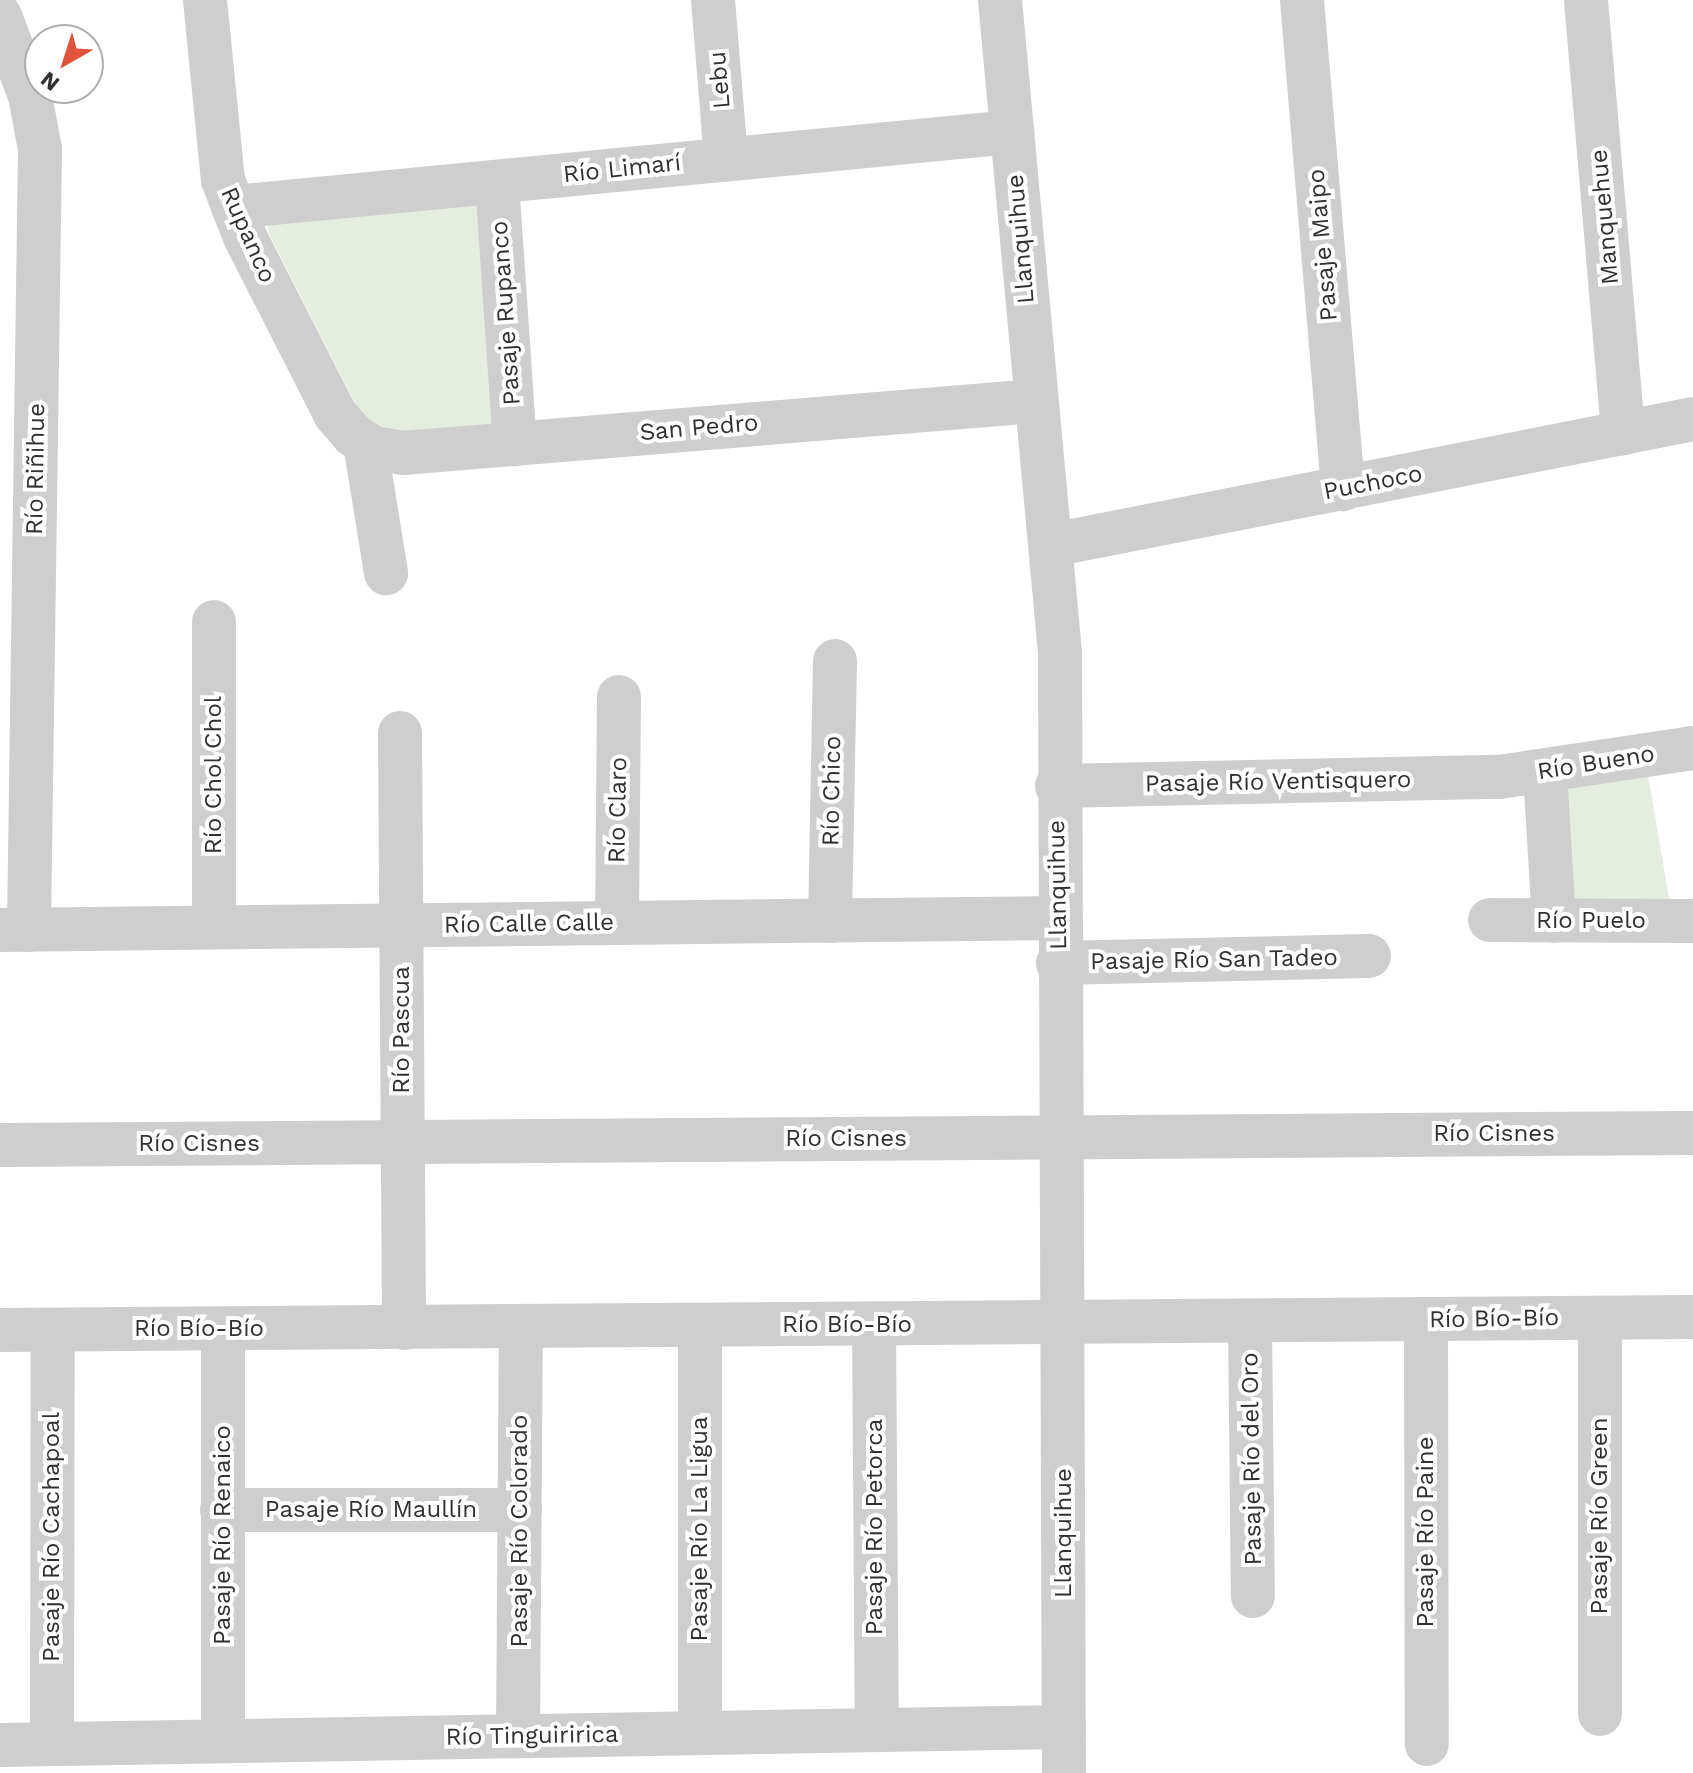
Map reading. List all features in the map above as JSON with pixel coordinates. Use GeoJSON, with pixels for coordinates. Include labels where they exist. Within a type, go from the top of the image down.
{"type":"FeatureCollection","features":[{"type":"Feature","properties":{"kind":"street","name":"Rupanco"},"geometry":{"type":"LineString","coordinates":[[205,0],[218,152],[233,207],[335,414],[365,443]]}},
{"type":"Feature","properties":{"kind":"street","name":"Lebu"},"geometry":{"type":"LineString","coordinates":[[713,0],[726,159]]}},
{"type":"Feature","properties":{"kind":"street","name":"Llanquihue"},"geometry":{"type":"LineString","coordinates":[[1000,0],[1060,653],[1057,786],[1058,1137],[1064,1323],[1064,1773]]}},
{"type":"Feature","properties":{"kind":"street","name":"Pasaje Maipo"},"geometry":{"type":"LineString","coordinates":[[1302,0],[1343,489]]}},
{"type":"Feature","properties":{"kind":"street","name":"Manquehue"},"geometry":{"type":"LineString","coordinates":[[1586,0],[1623,433]]}},
{"type":"Feature","properties":{"kind":"street","name":"Río Riñihue"},"geometry":{"type":"LineString","coordinates":[[0,16],[30,96],[40,149],[14,930]]}},
{"type":"Feature","properties":{"kind":"street","name":"Río Limarí"},"geometry":{"type":"LineString","coordinates":[[233,207],[1012,132]]}},
{"type":"Feature","properties":{"kind":"street","name":"Pasaje Rupanco"},"geometry":{"type":"LineString","coordinates":[[497,182],[515,444]]}},
{"type":"Feature","properties":{"kind":"street","name":"San Pedro"},"geometry":{"type":"LineString","coordinates":[[365,443],[403,453],[1035,401]]}},
{"type":"Feature","properties":{"kind":"street","name":"Puchoco"},"geometry":{"type":"LineString","coordinates":[[1052,545],[1693,419]]}},
{"type":"Feature","properties":{"kind":"street"},"geometry":{"type":"LineString","coordinates":[[365,443],[386,573]]}},
{"type":"Feature","properties":{"kind":"street","name":"Río Chol Chol"},"geometry":{"type":"LineString","coordinates":[[214,622],[214,927]]}},
{"type":"Feature","properties":{"kind":"street","name":"Río Chico"},"geometry":{"type":"LineString","coordinates":[[830,921],[835,661]]}},
{"type":"Feature","properties":{"kind":"street","name":"Río Claro"},"geometry":{"type":"LineString","coordinates":[[617,923],[619,697]]}},
{"type":"Feature","properties":{"kind":"street","name":"Río Pascua"},"geometry":{"type":"LineString","coordinates":[[400,733],[404,1328]]}},
{"type":"Feature","properties":{"kind":"street","name":"Río Bueno"},"geometry":{"type":"LineString","coordinates":[[1499,777],[1545,773],[1693,748]]}},
{"type":"Feature","properties":{"kind":"street"},"geometry":{"type":"LineString","coordinates":[[1545,773],[1554,921]]}},
{"type":"Feature","properties":{"kind":"street","name":"Pasaje Río Ventisquero"},"geometry":{"type":"LineString","coordinates":[[1057,786],[1499,777]]}},
{"type":"Feature","properties":{"kind":"street","name":"Río Calle Calle"},"geometry":{"type":"LineString","coordinates":[[14,930],[1058,918]]}},
{"type":"Feature","properties":{"kind":"street","name":"Río Puelo"},"geometry":{"type":"LineString","coordinates":[[1490,920],[1693,921]]}},
{"type":"Feature","properties":{"kind":"street","name":"Pasaje Río San Tadeo"},"geometry":{"type":"LineString","coordinates":[[1058,963],[1369,956]]}},
{"type":"Feature","properties":{"kind":"street","name":"Río Cisnes"},"geometry":{"type":"LineString","coordinates":[[0,1145],[1693,1133]]}},
{"type":"Feature","properties":{"kind":"street","name":"Río Bío-Bío"},"geometry":{"type":"LineString","coordinates":[[0,1330],[1693,1317]]}},
{"type":"Feature","properties":{"kind":"street","name":"Pasaje Río Green"},"geometry":{"type":"LineString","coordinates":[[1600,1318],[1600,1714]]}},
{"type":"Feature","properties":{"kind":"street","name":"Pasaje Río Paine"},"geometry":{"type":"LineString","coordinates":[[1426,1320],[1427,1744]]}},
{"type":"Feature","properties":{"kind":"street","name":"Pasaje Río del Oro"},"geometry":{"type":"LineString","coordinates":[[1250,1322],[1253,1596]]}},
{"type":"Feature","properties":{"kind":"street","name":"Pasaje Río Petorca"},"geometry":{"type":"LineString","coordinates":[[874,1324],[877,1730]]}},
{"type":"Feature","properties":{"kind":"street","name":"Pasaje Río La Ligua"},"geometry":{"type":"LineString","coordinates":[[700,1326],[700,1733]]}},
{"type":"Feature","properties":{"kind":"street","name":"Pasaje Río Colorado"},"geometry":{"type":"LineString","coordinates":[[518,1736],[521,1327]]}},
{"type":"Feature","properties":{"kind":"street","name":"Pasaje Río Renaico"},"geometry":{"type":"LineString","coordinates":[[223,1329],[223,1741]]}},
{"type":"Feature","properties":{"kind":"street","name":"Pasaje Río Cachapoal"},"geometry":{"type":"LineString","coordinates":[[52,1744],[53,1330]]}},
{"type":"Feature","properties":{"kind":"street","name":"Pasaje Río Maullín"},"geometry":{"type":"LineString","coordinates":[[222,1510],[520,1510]]}},
{"type":"Feature","properties":{"kind":"street","name":"Río Tinguiririca"},"geometry":{"type":"LineString","coordinates":[[0,1745],[1064,1727]]}},
{"type":"Feature","properties":{"kind":"shaded area"},"geometry":{"type":"Polygon","coordinates":[[[483,204],[497,421],[486,429],[409,440],[364,421],[268,232],[269,222],[483,204]]]}},
{"type":"Feature","properties":{"kind":"shaded area"},"geometry":{"type":"Polygon","coordinates":[[[1646,763],[1670,904],[1571,912],[1561,781],[1646,763]]]}}]}
